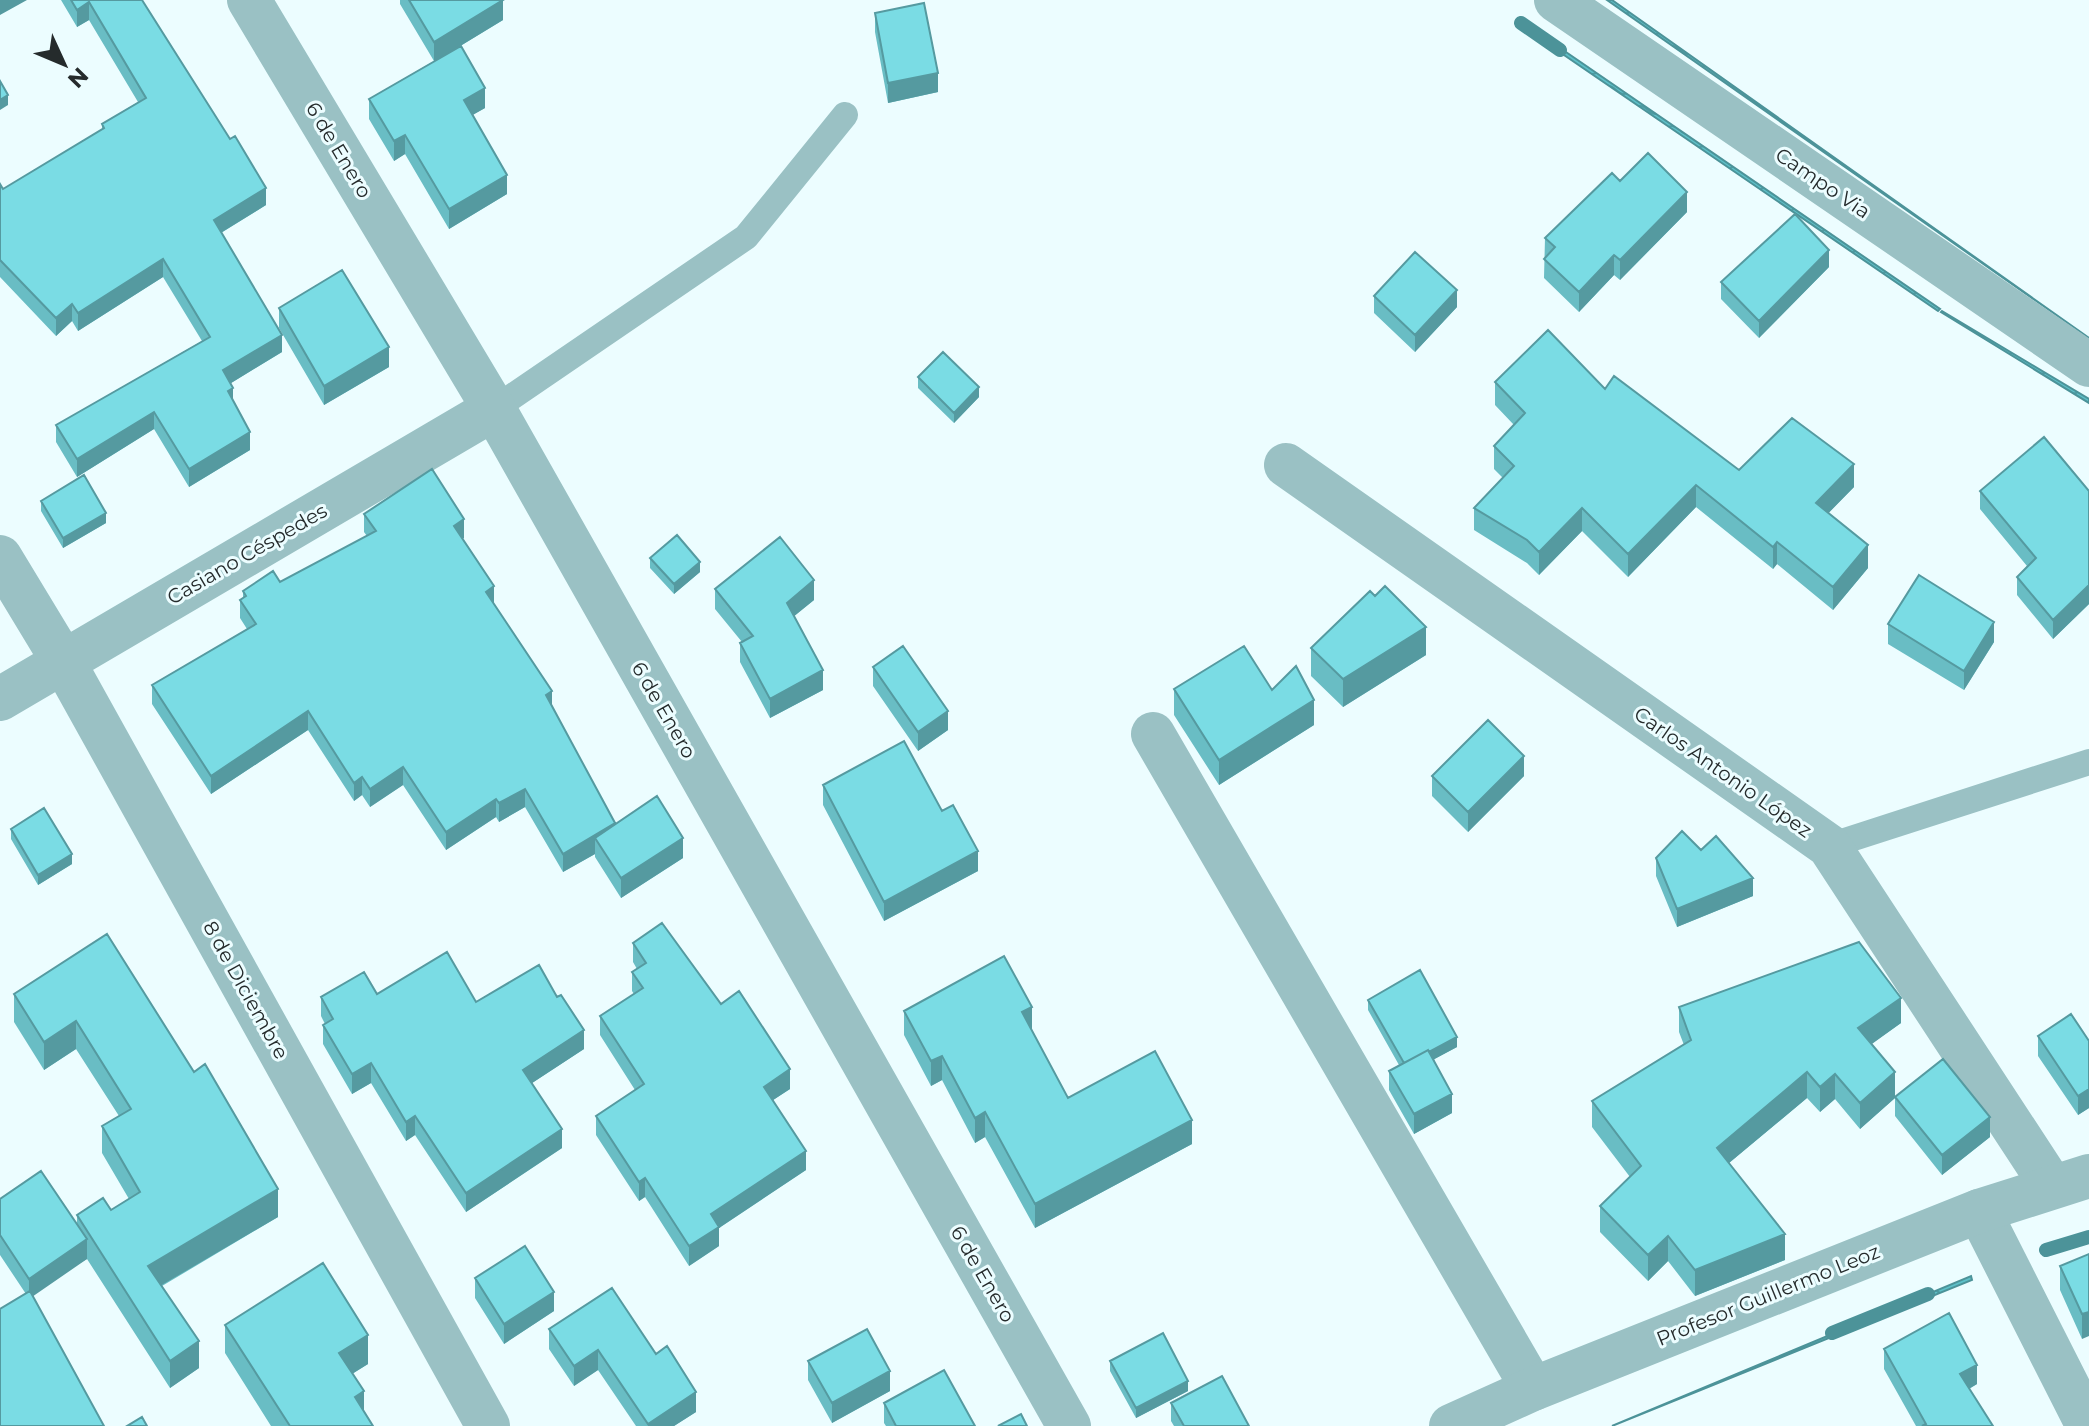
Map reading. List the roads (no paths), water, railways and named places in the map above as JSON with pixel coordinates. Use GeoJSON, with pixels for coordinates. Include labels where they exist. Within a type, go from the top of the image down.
{"type":"FeatureCollection","features":[{"type":"Feature","properties":{"kind":"street","name":"6 de Enero"},"geometry":{"type":"LineString","coordinates":[[249,0],[494,409],[1069,1426]]}},
{"type":"Feature","properties":{"kind":"street","name":"Campo Via"},"geometry":{"type":"LineString","coordinates":[[1556,0],[2089,365]]}},
{"type":"Feature","properties":{"kind":"street","name":"Casiano Céspedes"},"geometry":{"type":"LineString","coordinates":[[0,699],[494,409]]}},
{"type":"Feature","properties":{"kind":"street","name":"Carlos Antonio López"},"geometry":{"type":"LineString","coordinates":[[1286,465],[1829,846],[2070,1181]]}},
{"type":"Feature","properties":{"kind":"street","name":"8 de Diciembre"},"geometry":{"type":"LineString","coordinates":[[0,557],[63,661],[488,1426]]}},
{"type":"Feature","properties":{"kind":"street"},"geometry":{"type":"LineString","coordinates":[[1153,734],[1533,1389]]}},
{"type":"Feature","properties":{"kind":"street","name":"Profesor Guillermo Leoz"},"geometry":{"type":"LineString","coordinates":[[1451,1426],[1533,1389],[1979,1211],[2070,1181]]}},
{"type":"Feature","properties":{"kind":"street"},"geometry":{"type":"LineString","coordinates":[[1979,1211],[2088,1426]]}},
{"type":"Feature","properties":{"kind":"lane"},"geometry":{"type":"LineString","coordinates":[[494,409],[746,237],[845,115]]}},
{"type":"Feature","properties":{"kind":"lane"},"geometry":{"type":"LineString","coordinates":[[1829,846],[2089,762]]}},
{"type":"Feature","properties":{"kind":"water"},"geometry":{"type":"Polygon","coordinates":[[[1607,0],[1612,0],[2089,338],[1607,0]]]}},
{"type":"Feature","properties":{"kind":"water"},"geometry":{"type":"Polygon","coordinates":[[[1547,39],[1940,309],[1938,311],[1545,42],[1547,39]]]}},
{"type":"Feature","properties":{"kind":"water"},"geometry":{"type":"Polygon","coordinates":[[[1941,312],[2089,399],[2089,403],[1941,312]]]}},
{"type":"Feature","properties":{"kind":"water"},"geometry":{"type":"Polygon","coordinates":[[[1971,1276],[1972,1280],[1612,1426],[1971,1276]]]}},
{"type":"Feature","properties":{"kind":"waterway"},"geometry":{"type":"LineString","coordinates":[[1521,23],[1560,50]]}},
{"type":"Feature","properties":{"kind":"waterway"},"geometry":{"type":"LineString","coordinates":[[2046,1250],[2089,1237]]}},
{"type":"Feature","properties":{"kind":"waterway"},"geometry":{"type":"LineString","coordinates":[[1832,1333],[1928,1294]]}}]}
